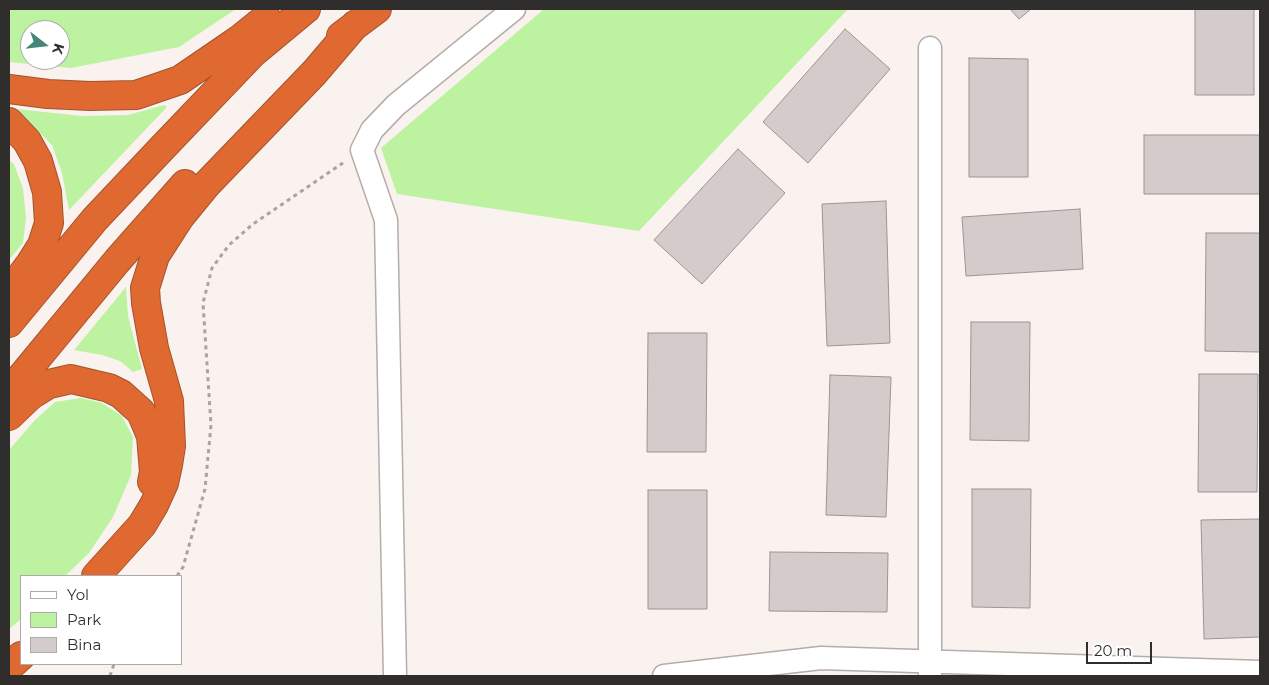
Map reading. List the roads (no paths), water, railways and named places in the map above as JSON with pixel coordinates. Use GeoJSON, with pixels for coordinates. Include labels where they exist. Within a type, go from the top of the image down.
{"type":"FeatureCollection","features":[{"type":"Feature","properties":{"kind":"highway"},"geometry":{"type":"LineString","coordinates":[[9,89],[48,94],[90,96],[136,95],[180,80],[240,39],[277,9]]}},
{"type":"Feature","properties":{"kind":"highway"},"geometry":{"type":"LineString","coordinates":[[9,323],[95,219],[164,146],[253,53],[306,9]]}},
{"type":"Feature","properties":{"kind":"highway"},"geometry":{"type":"LineString","coordinates":[[9,392],[117,260],[259,104],[354,24],[376,9]]}},
{"type":"Feature","properties":{"kind":"highway"},"geometry":{"type":"LineString","coordinates":[[97,575],[142,525],[164,483],[171,446],[169,401],[154,348],[146,303],[145,288],[156,256],[180,216],[207,184],[314,72],[354,24]]}},
{"type":"Feature","properties":{"kind":"highway"},"geometry":{"type":"LineString","coordinates":[[9,122],[27,141],[38,161],[47,192],[49,223],[42,245],[9,292]]}},
{"type":"Feature","properties":{"kind":"highway"},"geometry":{"type":"LineString","coordinates":[[9,416],[31,394],[49,384],[71,379],[109,388],[121,394],[141,412],[152,436],[154,472],[142,525]]}},
{"type":"Feature","properties":{"kind":"highway"},"geometry":{"type":"LineString","coordinates":[[9,667],[20,657]]}},
{"type":"Feature","properties":{"kind":"street"},"geometry":{"type":"LineString","coordinates":[[394,676],[386,220],[362,150],[372,130],[396,105],[514,9]]}},
{"type":"Feature","properties":{"kind":"street"},"geometry":{"type":"LineString","coordinates":[[930,48],[930,669]]}},
{"type":"Feature","properties":{"kind":"street"},"geometry":{"type":"LineString","coordinates":[[664,676],[821,658],[930,669],[1260,672]]}}]}
